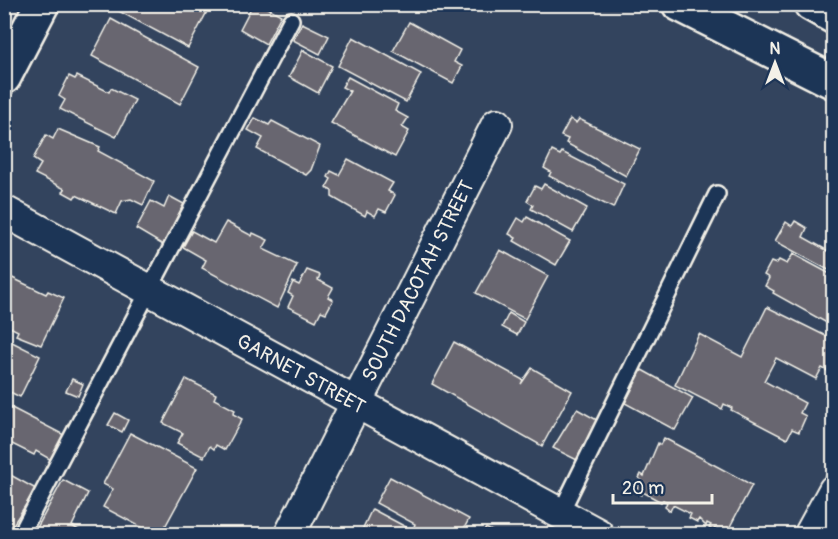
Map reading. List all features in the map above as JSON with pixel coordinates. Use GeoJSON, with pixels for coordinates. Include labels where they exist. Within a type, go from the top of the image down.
{"type":"FeatureCollection","features":[{"type":"Feature","properties":{"kind":"main road"},"geometry":{"type":"LineString","coordinates":[[4,77],[42,4]]}},
{"type":"Feature","properties":{"kind":"main road"},"geometry":{"type":"LineString","coordinates":[[679,4],[834,82]]}},
{"type":"Feature","properties":{"kind":"main road"},"geometry":{"type":"LineString","coordinates":[[811,4],[834,17]]}},
{"type":"Feature","properties":{"kind":"street","name":"SOUTH DACOTAH STREET"},"geometry":{"type":"LineString","coordinates":[[290,534],[497,124]]}},
{"type":"Feature","properties":{"kind":"street","name":"GARNET STREET"},"geometry":{"type":"LineString","coordinates":[[4,211],[598,534]]}},
{"type":"Feature","properties":{"kind":"street"},"geometry":{"type":"LineString","coordinates":[[810,534],[834,490]]}},
{"type":"Feature","properties":{"kind":"lane"},"geometry":{"type":"LineString","coordinates":[[21,534],[147,290],[291,20]]}},
{"type":"Feature","properties":{"kind":"lane"},"geometry":{"type":"LineString","coordinates":[[560,514],[717,194]]}},
{"type":"Feature","properties":{"kind":"building"},"geometry":{"type":"Polygon","coordinates":[[[115,4],[211,4],[188,48],[113,8],[115,4]]]}},
{"type":"Feature","properties":{"kind":"building"},"geometry":{"type":"Polygon","coordinates":[[[253,4],[261,4],[281,15],[266,44],[240,29],[253,4]]]}},
{"type":"Feature","properties":{"kind":"building"},"geometry":{"type":"Polygon","coordinates":[[[111,19],[199,67],[180,104],[92,56],[111,19]]]}},
{"type":"Feature","properties":{"kind":"building"},"geometry":{"type":"Polygon","coordinates":[[[409,22],[460,50],[454,62],[462,66],[453,83],[393,51],[409,22]]]}},
{"type":"Feature","properties":{"kind":"building"},"geometry":{"type":"Polygon","coordinates":[[[302,23],[329,36],[320,54],[293,40],[302,23]]]}},
{"type":"Feature","properties":{"kind":"building"},"geometry":{"type":"Polygon","coordinates":[[[353,37],[421,74],[406,102],[338,66],[353,37]]]}},
{"type":"Feature","properties":{"kind":"building"},"geometry":{"type":"Polygon","coordinates":[[[303,50],[332,66],[318,93],[289,77],[303,50]]]}},
{"type":"Feature","properties":{"kind":"building"},"geometry":{"type":"Polygon","coordinates":[[[69,76],[75,79],[77,76],[109,92],[111,88],[135,100],[116,137],[60,109],[65,100],[59,96],[69,76]]]}},
{"type":"Feature","properties":{"kind":"building"},"geometry":{"type":"Polygon","coordinates":[[[348,77],[398,104],[395,111],[408,118],[402,127],[409,131],[395,157],[331,123],[350,91],[342,87],[348,77]]]}},
{"type":"Feature","properties":{"kind":"building"},"geometry":{"type":"Polygon","coordinates":[[[255,118],[269,125],[272,121],[320,146],[311,170],[306,175],[257,149],[263,138],[248,130],[255,118]]]}},
{"type":"Feature","properties":{"kind":"building"},"geometry":{"type":"Polygon","coordinates":[[[570,119],[576,123],[579,119],[640,149],[626,176],[566,143],[568,139],[561,136],[570,119]]]}},
{"type":"Feature","properties":{"kind":"building"},"geometry":{"type":"Polygon","coordinates":[[[58,129],[100,147],[98,151],[154,181],[143,205],[131,199],[122,201],[116,214],[76,195],[74,198],[63,192],[65,189],[35,174],[41,164],[33,159],[46,135],[53,139],[58,129]]]}},
{"type":"Feature","properties":{"kind":"building"},"geometry":{"type":"Polygon","coordinates":[[[552,151],[560,155],[562,152],[624,184],[613,208],[549,176],[551,172],[544,168],[552,151]]]}},
{"type":"Feature","properties":{"kind":"building"},"geometry":{"type":"Polygon","coordinates":[[[348,159],[393,183],[388,191],[395,195],[386,212],[379,209],[375,216],[367,211],[365,216],[332,197],[332,191],[326,188],[331,179],[328,177],[331,171],[339,175],[348,159]]]}},
{"type":"Feature","properties":{"kind":"building"},"geometry":{"type":"Polygon","coordinates":[[[544,184],[587,208],[573,232],[531,209],[533,205],[527,201],[535,186],[541,189],[544,184]]]}},
{"type":"Feature","properties":{"kind":"building"},"geometry":{"type":"Polygon","coordinates":[[[169,196],[184,204],[163,245],[136,229],[151,201],[164,208],[169,196]]]}},
{"type":"Feature","properties":{"kind":"building"},"geometry":{"type":"Polygon","coordinates":[[[527,217],[570,241],[556,265],[514,241],[516,238],[509,234],[518,218],[524,222],[527,217]]]}},
{"type":"Feature","properties":{"kind":"building"},"geometry":{"type":"Polygon","coordinates":[[[795,221],[807,228],[803,237],[830,252],[834,249],[834,273],[775,241],[786,222],[792,226],[795,221]]]}},
{"type":"Feature","properties":{"kind":"building"},"geometry":{"type":"Polygon","coordinates":[[[226,222],[252,236],[253,233],[268,240],[263,249],[297,265],[277,308],[202,268],[206,260],[183,247],[192,231],[214,243],[226,222]]]}},
{"type":"Feature","properties":{"kind":"building"},"geometry":{"type":"Polygon","coordinates":[[[500,250],[548,276],[525,319],[476,293],[500,250]]]}},
{"type":"Feature","properties":{"kind":"building"},"geometry":{"type":"Polygon","coordinates":[[[793,254],[834,276],[834,327],[773,293],[774,291],[765,286],[769,278],[764,275],[771,262],[776,264],[779,260],[787,264],[793,254]]]}},
{"type":"Feature","properties":{"kind":"building"},"geometry":{"type":"Polygon","coordinates":[[[307,270],[320,275],[318,280],[333,288],[328,297],[333,300],[326,313],[321,311],[316,321],[288,307],[293,296],[288,293],[293,282],[299,285],[307,270]]]}},
{"type":"Feature","properties":{"kind":"building"},"geometry":{"type":"Polygon","coordinates":[[[4,274],[46,294],[48,291],[64,298],[41,345],[16,335],[18,331],[4,324],[4,274]]]}},
{"type":"Feature","properties":{"kind":"building"},"geometry":{"type":"Polygon","coordinates":[[[767,307],[834,340],[834,365],[830,372],[822,368],[816,379],[776,358],[764,381],[805,403],[800,413],[806,416],[799,432],[792,429],[787,439],[731,410],[732,408],[724,404],[722,409],[675,385],[699,334],[742,357],[767,307]]]}},
{"type":"Feature","properties":{"kind":"building"},"geometry":{"type":"Polygon","coordinates":[[[509,313],[524,322],[517,335],[502,327],[509,313]]]}},
{"type":"Feature","properties":{"kind":"building"},"geometry":{"type":"Polygon","coordinates":[[[4,338],[40,356],[20,397],[4,389],[4,338]]]}},
{"type":"Feature","properties":{"kind":"building"},"geometry":{"type":"Polygon","coordinates":[[[454,342],[523,380],[521,384],[532,368],[572,391],[542,446],[432,384],[454,342]]]}},
{"type":"Feature","properties":{"kind":"building"},"geometry":{"type":"Polygon","coordinates":[[[642,370],[693,398],[675,430],[625,403],[642,370]]]}},
{"type":"Feature","properties":{"kind":"building"},"geometry":{"type":"Polygon","coordinates":[[[72,379],[83,384],[78,396],[66,391],[72,379]]]}},
{"type":"Feature","properties":{"kind":"building"},"geometry":{"type":"Polygon","coordinates":[[[186,379],[216,394],[214,399],[235,410],[233,414],[242,419],[225,450],[216,445],[214,449],[210,446],[204,457],[177,443],[183,433],[163,423],[186,379]]]}},
{"type":"Feature","properties":{"kind":"building"},"geometry":{"type":"Polygon","coordinates":[[[4,404],[66,436],[53,461],[36,451],[34,455],[4,440],[4,404]]]}},
{"type":"Feature","properties":{"kind":"building"},"geometry":{"type":"Polygon","coordinates":[[[577,409],[597,420],[577,460],[553,448],[577,409]]]}},
{"type":"Feature","properties":{"kind":"building"},"geometry":{"type":"Polygon","coordinates":[[[115,413],[128,420],[122,432],[108,425],[115,413]]]}},
{"type":"Feature","properties":{"kind":"building"},"geometry":{"type":"Polygon","coordinates":[[[130,433],[197,468],[161,534],[154,534],[103,507],[113,489],[103,484],[130,433]]]}},
{"type":"Feature","properties":{"kind":"building"},"geometry":{"type":"Polygon","coordinates":[[[664,438],[752,485],[726,534],[715,528],[713,530],[709,528],[711,525],[707,523],[706,526],[699,519],[697,522],[689,518],[691,514],[673,505],[670,511],[665,507],[667,502],[663,500],[661,502],[643,492],[641,495],[635,492],[641,480],[639,478],[641,474],[644,476],[658,443],[660,445],[664,438]]]}},
{"type":"Feature","properties":{"kind":"building"},"geometry":{"type":"Polygon","coordinates":[[[5,472],[36,489],[7,534],[4,534],[5,472]]]}},
{"type":"Feature","properties":{"kind":"building"},"geometry":{"type":"Polygon","coordinates":[[[390,477],[469,519],[461,534],[435,534],[422,528],[421,531],[414,527],[415,524],[376,503],[390,477]]]}},
{"type":"Feature","properties":{"kind":"building"},"geometry":{"type":"Polygon","coordinates":[[[63,480],[88,493],[72,526],[82,532],[81,534],[51,534],[37,528],[63,480]]]}},
{"type":"Feature","properties":{"kind":"building"},"geometry":{"type":"Polygon","coordinates":[[[372,509],[419,534],[360,534],[372,509]]]}},
{"type":"Feature","properties":{"kind":"building"},"geometry":{"type":"Polygon","coordinates":[[[486,528],[497,534],[482,534],[486,528]]]}}]}
